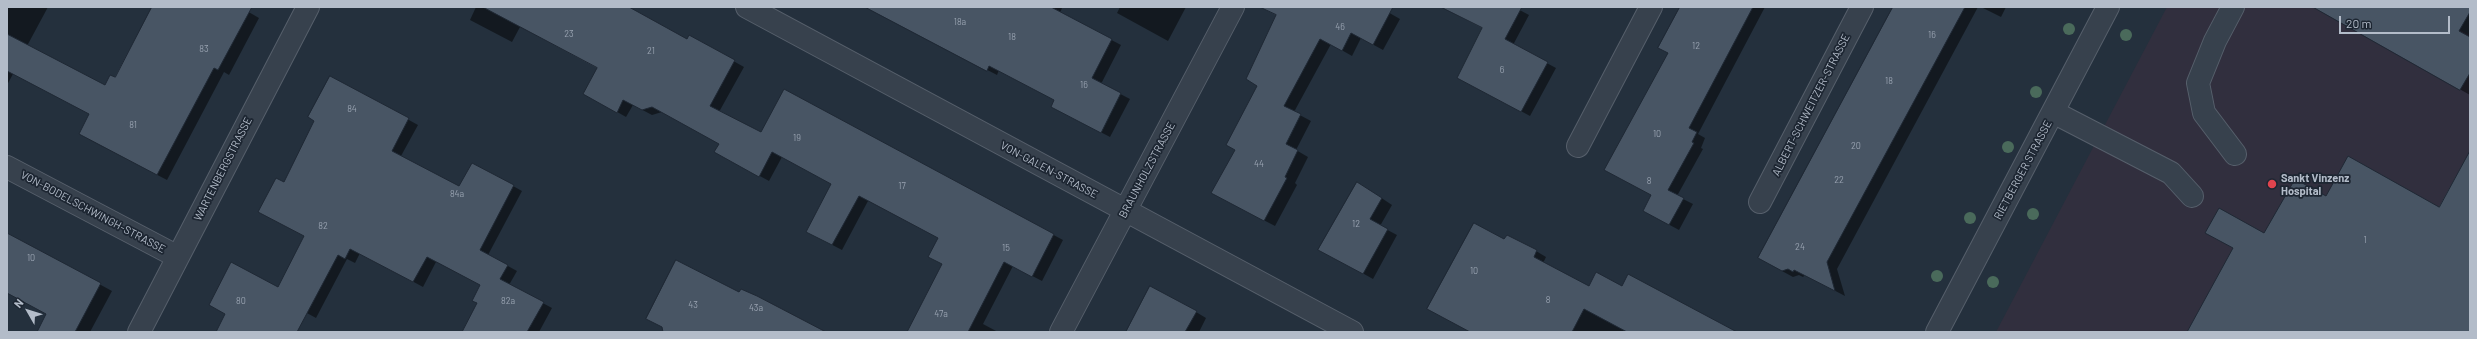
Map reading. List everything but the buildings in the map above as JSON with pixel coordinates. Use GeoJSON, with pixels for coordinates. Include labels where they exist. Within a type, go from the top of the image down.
{"type":"FeatureCollection","features":[{"type":"Feature","properties":{"kind":"street","name":"WARTENBERGSTRASSE"},"geometry":{"type":"LineString","coordinates":[[139,332],[308,7]]}},
{"type":"Feature","properties":{"kind":"street","name":"VON-GALEN-STRASSE"},"geometry":{"type":"LineString","coordinates":[[747,7],[1352,332]]}},
{"type":"Feature","properties":{"kind":"street","name":"BRAUNHOLZSTRASSE"},"geometry":{"type":"LineString","coordinates":[[1061,332],[1232,7]]}},
{"type":"Feature","properties":{"kind":"street"},"geometry":{"type":"LineString","coordinates":[[1578,146],[1651,7]]}},
{"type":"Feature","properties":{"kind":"street","name":"ALBERT-SCHWEITZER-STRASSE"},"geometry":{"type":"LineString","coordinates":[[1760,202],[1862,7]]}},
{"type":"Feature","properties":{"kind":"street","name":"RIETBERGER STRASSE"},"geometry":{"type":"LineString","coordinates":[[1937,332],[2108,7]]}},
{"type":"Feature","properties":{"kind":"street"},"geometry":{"type":"LineString","coordinates":[[2233,7],[2215,41],[2198,83],[2204,113],[2235,154]]}},
{"type":"Feature","properties":{"kind":"street"},"geometry":{"type":"LineString","coordinates":[[2053,112],[2171,173],[2192,196]]}},
{"type":"Feature","properties":{"kind":"street","name":"VON-BODELSCHWINGH-STRASSE"},"geometry":{"type":"LineString","coordinates":[[7,167],[178,257]]}},
{"type":"Feature","properties":{"kind":"shaded area","name":"Sankt Vinzenz Hospital"},"geometry":{"type":"Polygon","coordinates":[[[2167,7],[2419,7],[2470,35],[2470,332],[1996,332],[2167,7]]]}},
{"type":"Feature","properties":{"kind":"place","name":"Sankt Vinzenz Hospital"},"geometry":{"type":"Point","coordinates":[2272,184]}}]}
